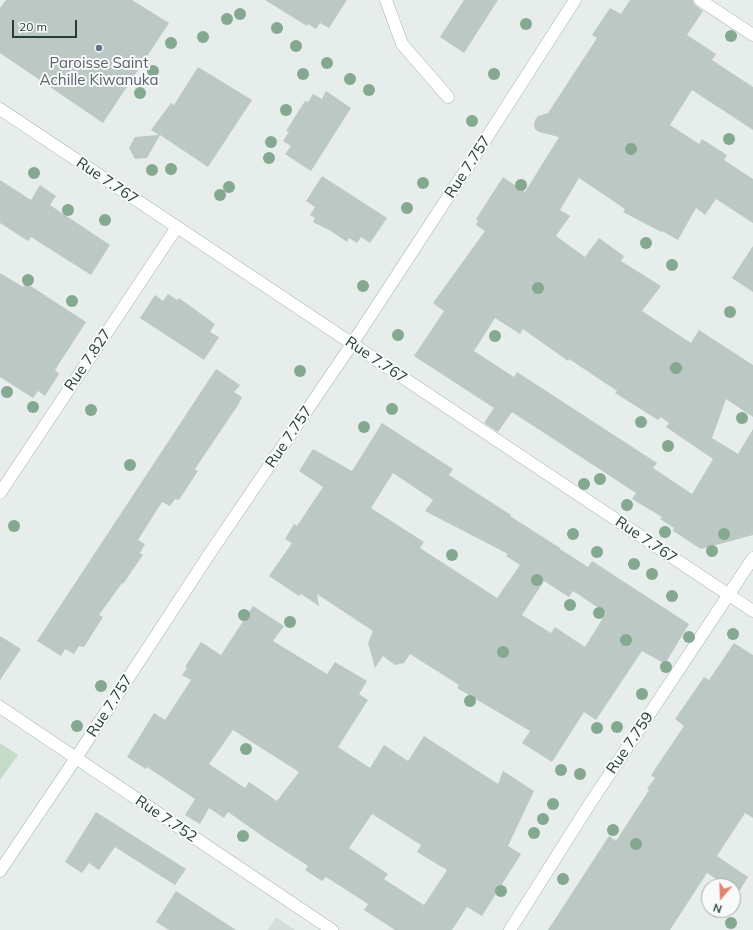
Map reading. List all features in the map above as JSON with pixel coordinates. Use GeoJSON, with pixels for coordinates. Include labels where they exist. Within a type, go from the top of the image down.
{"type":"FeatureCollection","features":[{"type":"Feature","properties":{"kind":"street"},"geometry":{"type":"LineString","coordinates":[[386,0],[402,44],[448,97]]}},
{"type":"Feature","properties":{"kind":"street","name":"Rue 7.757"},"geometry":{"type":"LineString","coordinates":[[0,871],[208,556],[352,344],[485,142],[575,0]]}},
{"type":"Feature","properties":{"kind":"street"},"geometry":{"type":"LineString","coordinates":[[700,0],[753,35]]}},
{"type":"Feature","properties":{"kind":"street","name":"Rue 7.767"},"geometry":{"type":"LineString","coordinates":[[0,109],[753,611]]}},
{"type":"Feature","properties":{"kind":"street","name":"Rue 7.827"},"geometry":{"type":"LineString","coordinates":[[0,493],[177,227]]}},
{"type":"Feature","properties":{"kind":"street","name":"Rue 7.759"},"geometry":{"type":"LineString","coordinates":[[510,930],[589,805],[753,558]]}},
{"type":"Feature","properties":{"kind":"street","name":"Rue 7.752"},"geometry":{"type":"LineString","coordinates":[[0,707],[332,930]]}},
{"type":"Feature","properties":{"kind":"shaded area"},"geometry":{"type":"Polygon","coordinates":[[[276,917],[295,930],[268,930],[276,917]]]}},
{"type":"Feature","properties":{"kind":"green space"},"geometry":{"type":"Polygon","coordinates":[[[0,743],[18,755],[0,780],[0,743]]]}},
{"type":"Feature","properties":{"kind":"building","name":"Paroisse Saint Achille Kiwanuka"},"geometry":{"type":"Polygon","coordinates":[[[6,0],[132,0],[169,23],[103,123],[0,53],[0,8],[6,0]]]}},
{"type":"Feature","properties":{"kind":"building"},"geometry":{"type":"Polygon","coordinates":[[[265,0],[347,0],[329,28],[320,23],[316,29],[308,24],[307,26],[265,0]]]}},
{"type":"Feature","properties":{"kind":"building"},"geometry":{"type":"Polygon","coordinates":[[[464,0],[498,0],[464,53],[440,37],[464,0]]]}},
{"type":"Feature","properties":{"kind":"building"},"geometry":{"type":"Polygon","coordinates":[[[630,0],[693,0],[694,4],[703,11],[687,35],[716,54],[712,60],[753,87],[753,130],[692,90],[670,125],[699,144],[702,139],[727,155],[724,160],[753,179],[753,223],[716,199],[705,215],[696,208],[678,240],[623,212],[625,209],[579,178],[560,210],[570,216],[556,236],[585,257],[599,238],[624,256],[621,261],[661,286],[642,311],[691,343],[699,330],[753,365],[753,417],[726,399],[712,438],[738,454],[753,429],[753,535],[701,549],[673,531],[674,528],[660,519],[662,517],[632,499],[636,493],[512,412],[498,432],[484,423],[494,408],[414,356],[444,311],[433,303],[485,231],[476,225],[478,221],[476,219],[503,177],[525,192],[559,137],[539,132],[535,129],[535,120],[538,116],[548,113],[597,38],[592,35],[610,8],[621,14],[630,0]],[[495,318],[474,351],[514,377],[517,372],[657,463],[653,468],[692,494],[713,459],[666,427],[669,423],[661,417],[658,420],[615,393],[617,391],[569,359],[568,361],[523,329],[520,334],[495,318]]]}},
{"type":"Feature","properties":{"kind":"building"},"geometry":{"type":"Polygon","coordinates":[[[198,67],[252,100],[208,167],[160,135],[147,158],[135,159],[129,148],[135,137],[159,135],[151,130],[171,103],[174,105],[198,67]]]}},
{"type":"Feature","properties":{"kind":"building"},"geometry":{"type":"Polygon","coordinates":[[[326,91],[351,108],[311,171],[285,154],[291,146],[283,141],[289,132],[286,131],[305,101],[308,102],[313,94],[322,99],[326,91]]]}},
{"type":"Feature","properties":{"kind":"building"},"geometry":{"type":"Polygon","coordinates":[[[322,176],[387,218],[370,243],[361,237],[357,243],[349,238],[347,242],[331,231],[313,222],[315,218],[310,215],[315,207],[306,201],[322,176]]]}},
{"type":"Feature","properties":{"kind":"building"},"geometry":{"type":"Polygon","coordinates":[[[0,180],[31,200],[40,185],[56,196],[50,205],[110,245],[91,275],[31,237],[28,241],[0,223],[0,180]]]}},
{"type":"Feature","properties":{"kind":"building"},"geometry":{"type":"Polygon","coordinates":[[[753,246],[753,292],[732,278],[753,246]]]}},
{"type":"Feature","properties":{"kind":"building"},"geometry":{"type":"Polygon","coordinates":[[[0,273],[23,287],[26,283],[86,322],[55,370],[59,374],[45,396],[38,391],[33,398],[0,377],[0,273]]]}},
{"type":"Feature","properties":{"kind":"building"},"geometry":{"type":"Polygon","coordinates":[[[168,294],[177,300],[179,298],[215,324],[210,332],[219,337],[204,360],[140,318],[155,295],[163,301],[168,294]]]}},
{"type":"Feature","properties":{"kind":"building"},"geometry":{"type":"Polygon","coordinates":[[[216,369],[240,385],[234,392],[242,397],[238,405],[195,469],[198,471],[179,500],[175,499],[170,506],[162,502],[138,540],[145,544],[140,553],[143,555],[99,615],[103,617],[84,647],[79,646],[74,654],[65,649],[61,656],[37,641],[216,369]]]}},
{"type":"Feature","properties":{"kind":"building"},"geometry":{"type":"Polygon","coordinates":[[[382,423],[453,469],[449,475],[560,549],[588,567],[592,561],[689,624],[665,664],[642,651],[596,720],[584,712],[552,762],[522,743],[530,731],[457,688],[459,685],[410,654],[404,663],[395,665],[383,656],[375,668],[368,643],[373,631],[317,594],[319,606],[301,594],[299,596],[269,576],[292,543],[285,539],[294,524],[297,526],[323,487],[299,471],[313,449],[352,471],[382,423]],[[393,473],[371,508],[424,542],[420,548],[497,598],[520,565],[506,556],[508,554],[425,511],[433,500],[393,473]],[[544,581],[522,615],[551,633],[555,627],[585,647],[606,613],[573,591],[569,597],[544,581]]]}},
{"type":"Feature","properties":{"kind":"building"},"geometry":{"type":"Polygon","coordinates":[[[253,606],[284,626],[273,641],[327,674],[335,662],[367,681],[359,694],[368,700],[338,747],[370,768],[384,745],[408,761],[424,736],[498,784],[503,771],[534,791],[508,846],[521,854],[482,916],[467,907],[452,930],[395,930],[364,910],[368,904],[326,877],[322,881],[305,870],[308,866],[228,812],[224,818],[209,808],[200,824],[185,815],[195,799],[147,767],[146,769],[127,757],[154,713],[165,720],[191,680],[182,675],[187,668],[185,667],[201,642],[221,655],[253,606]],[[233,730],[209,764],[245,788],[249,782],[277,801],[299,772],[233,730]],[[372,814],[349,848],[388,874],[384,879],[424,905],[447,870],[417,852],[421,845],[372,814]]]}},
{"type":"Feature","properties":{"kind":"building"},"geometry":{"type":"Polygon","coordinates":[[[0,636],[21,649],[0,680],[0,636]]]}},
{"type":"Feature","properties":{"kind":"building"},"geometry":{"type":"Polygon","coordinates":[[[734,643],[753,655],[753,818],[745,813],[717,856],[748,877],[741,888],[741,878],[715,878],[707,873],[704,878],[701,878],[701,882],[670,930],[548,930],[609,836],[616,841],[649,790],[647,789],[655,778],[651,775],[684,726],[675,719],[704,677],[709,680],[734,643]]]}},
{"type":"Feature","properties":{"kind":"building"},"geometry":{"type":"Polygon","coordinates":[[[96,812],[186,869],[175,885],[115,847],[99,870],[89,863],[82,873],[65,862],[96,812]]]}},
{"type":"Feature","properties":{"kind":"building"},"geometry":{"type":"Polygon","coordinates":[[[176,891],[236,930],[169,930],[156,922],[176,891]]]}},
{"type":"Feature","properties":{"kind":"place","name":"Paroisse Saint Achille Kiwanuka"},"geometry":{"type":"Point","coordinates":[99,48]}}]}
